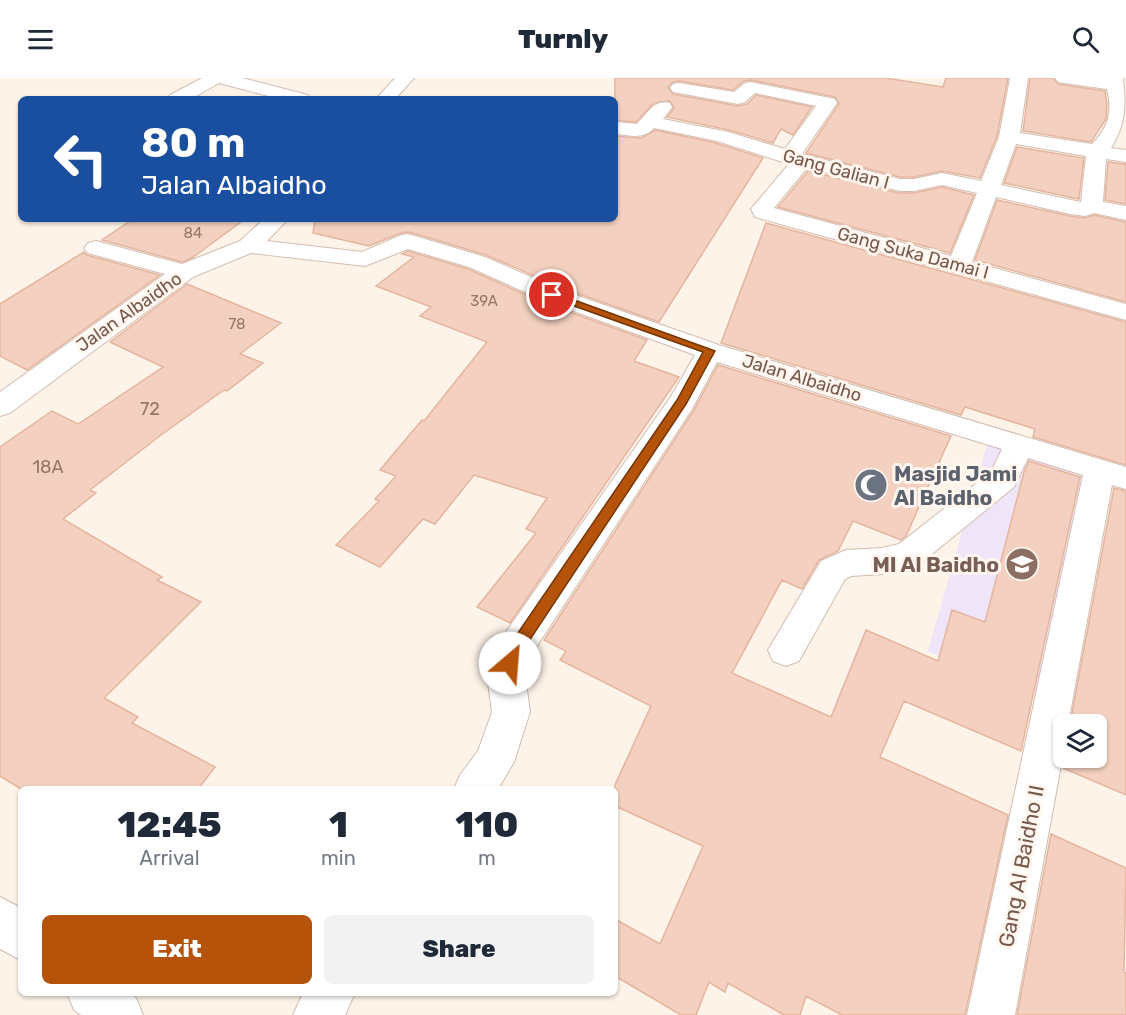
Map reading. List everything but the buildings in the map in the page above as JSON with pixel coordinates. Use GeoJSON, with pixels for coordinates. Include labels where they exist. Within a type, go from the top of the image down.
{"type":"FeatureCollection","features":[{"type":"Feature","properties":{"kind":"street"},"geometry":{"type":"LineString","coordinates":[[182,96],[215,78]]}},
{"type":"Feature","properties":{"kind":"street"},"geometry":{"type":"LineString","coordinates":[[221,78],[290,96]]}},
{"type":"Feature","properties":{"kind":"street"},"geometry":{"type":"LineString","coordinates":[[388,96],[405,78]]}},
{"type":"Feature","properties":{"kind":"street"},"geometry":{"type":"LineString","coordinates":[[959,266],[990,191],[1009,136],[1019,78]]}},
{"type":"Feature","properties":{"kind":"street"},"geometry":{"type":"LineString","coordinates":[[1064,78],[1117,81],[1120,108],[1113,131],[1097,151],[1092,206]]}},
{"type":"Feature","properties":{"kind":"street"},"geometry":{"type":"LineString","coordinates":[[618,128],[640,131],[651,122],[683,83],[738,98],[751,87],[777,85],[828,103],[796,159]]}},
{"type":"Feature","properties":{"kind":"street","name":"Gang Galian I"},"geometry":{"type":"LineString","coordinates":[[651,122],[721,136],[796,159],[900,185],[914,185],[942,179],[1070,207],[1085,209],[1092,206],[1126,213]]}},
{"type":"Feature","properties":{"kind":"street"},"geometry":{"type":"LineString","coordinates":[[1009,136],[1126,156]]}},
{"type":"Feature","properties":{"kind":"street","name":"Gang Suka Damai I"},"geometry":{"type":"LineString","coordinates":[[796,159],[762,209],[763,212],[1126,312]]}},
{"type":"Feature","properties":{"kind":"street"},"geometry":{"type":"LineString","coordinates":[[248,246],[274,222]]}},
{"type":"Feature","properties":{"kind":"street","name":"Jalan Albaidho"},"geometry":{"type":"LineString","coordinates":[[0,405],[184,272],[248,246],[365,259],[374,257],[414,233],[552,295],[710,351],[1112,474]]}},
{"type":"Feature","properties":{"kind":"street"},"geometry":{"type":"LineString","coordinates":[[96,248],[184,272]]}},
{"type":"Feature","properties":{"kind":"street"},"geometry":{"type":"LineString","coordinates":[[476,786],[494,762],[511,712],[506,675],[514,650],[682,402],[710,351]]}},
{"type":"Feature","properties":{"kind":"street"},"geometry":{"type":"LineString","coordinates":[[786,650],[833,570],[846,563],[882,561],[909,554],[1003,479],[1020,444]]}},
{"type":"Feature","properties":{"kind":"street","name":"Gang Al Baidho II"},"geometry":{"type":"LineString","coordinates":[[991,1015],[1112,474]]}},
{"type":"Feature","properties":{"kind":"street"},"geometry":{"type":"LineString","coordinates":[[0,920],[18,935]]}},
{"type":"Feature","properties":{"kind":"street"},"geometry":{"type":"LineString","coordinates":[[95,996],[119,1015]]}},
{"type":"Feature","properties":{"kind":"street"},"geometry":{"type":"LineString","coordinates":[[316,1015],[329,996]]}},
{"type":"Feature","properties":{"kind":"shaded area","name":"MI Al Baidho"},"geometry":{"type":"Polygon","coordinates":[[[989,438],[1109,477],[1063,706],[928,651],[989,438]]]}},
{"type":"Feature","properties":{"kind":"place","name":"Masjid Jami Al Baidho"},"geometry":{"type":"Point","coordinates":[871,485]}},
{"type":"Feature","properties":{"kind":"place","name":"MI Al Baidho"},"geometry":{"type":"Point","coordinates":[1022,564]}},
{"type":"Feature","properties":{"kind":"route"},"geometry":{"type":"LineString","coordinates":[[510,663],[514,650],[682,402],[710,351],[552,295]]}}]}
